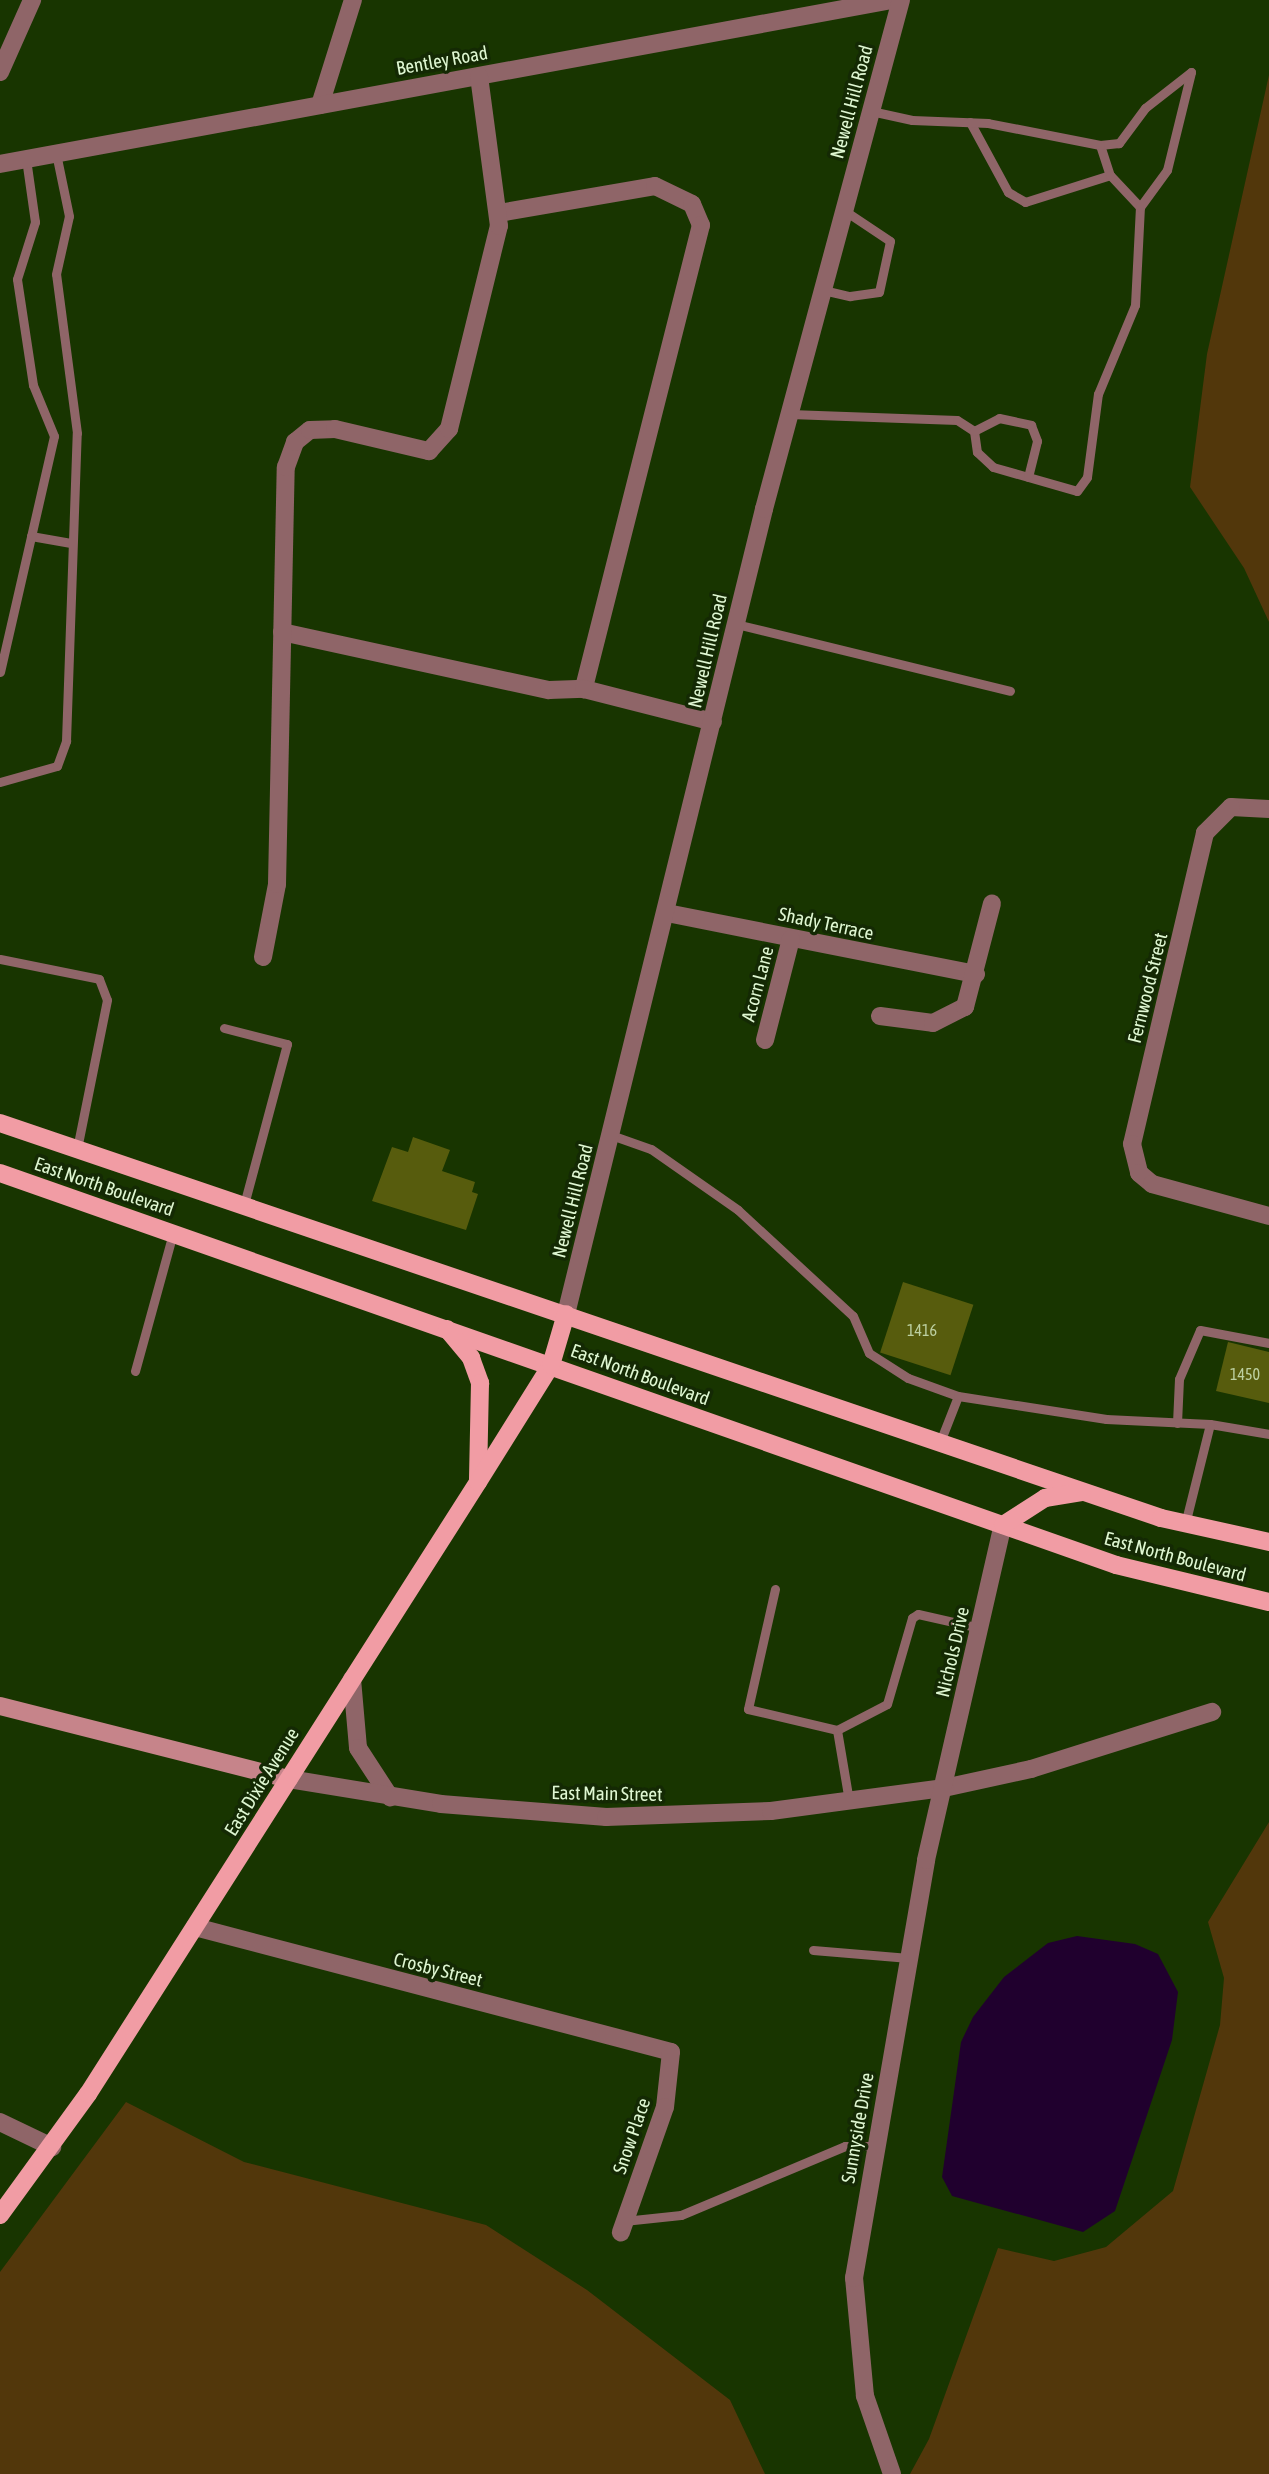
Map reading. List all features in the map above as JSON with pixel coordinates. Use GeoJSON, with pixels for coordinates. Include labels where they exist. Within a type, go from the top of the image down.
{"type":"FeatureCollection","features":[{"type":"Feature","properties":{"kind":"main road","name":"East North Boulevard"},"geometry":{"type":"LineString","coordinates":[[0,1123],[1086,1492],[1185,1524],[1269,1542]]}},
{"type":"Feature","properties":{"kind":"main road","name":"East North Boulevard"},"geometry":{"type":"LineString","coordinates":[[0,1173],[1116,1565],[1269,1602]]}},
{"type":"Feature","properties":{"kind":"main road","name":"East Dixie Avenue"},"geometry":{"type":"LineString","coordinates":[[0,2215],[52,2147],[478,1482],[551,1365],[566,1314]]}},
{"type":"Feature","properties":{"kind":"main road"},"geometry":{"type":"LineString","coordinates":[[447,1329],[471,1358],[480,1383],[478,1482]]}},
{"type":"Feature","properties":{"kind":"main road"},"geometry":{"type":"LineString","coordinates":[[1003,1525],[1045,1498],[1086,1492]]}},
{"type":"Feature","properties":{"kind":"main road","name":"East Main Street"},"geometry":{"type":"LineString","coordinates":[[0,1706],[289,1779]]}},
{"type":"Feature","properties":{"kind":"street"},"geometry":{"type":"LineString","coordinates":[[0,72],[32,0]]}},
{"type":"Feature","properties":{"kind":"street"},"geometry":{"type":"LineString","coordinates":[[320,105],[353,0]]}},
{"type":"Feature","properties":{"kind":"street","name":"Bentley Road"},"geometry":{"type":"LineString","coordinates":[[0,164],[892,0]]}},
{"type":"Feature","properties":{"kind":"street","name":"Newell Hill Road"},"geometry":{"type":"LineString","coordinates":[[566,1314],[667,913],[736,624],[901,0]]}},
{"type":"Feature","properties":{"kind":"street"},"geometry":{"type":"LineString","coordinates":[[263,957],[277,884],[286,467],[295,442],[310,430],[335,429],[429,451],[439,446],[449,429],[499,213],[479,76]]}},
{"type":"Feature","properties":{"kind":"street"},"geometry":{"type":"LineString","coordinates":[[499,213],[655,186],[692,204],[701,225],[584,689]]}},
{"type":"Feature","properties":{"kind":"street"},"geometry":{"type":"LineString","coordinates":[[282,632],[549,691],[584,689],[713,722]]}},
{"type":"Feature","properties":{"kind":"street","name":"Fernwood Street"},"geometry":{"type":"LineString","coordinates":[[1269,809],[1231,807],[1218,816],[1198,859],[1135,1123],[1139,1173],[1167,1191],[1269,1216]]}},
{"type":"Feature","properties":{"kind":"street"},"geometry":{"type":"LineString","coordinates":[[880,1016],[946,1020],[965,1007],[976,974],[992,903]]}},
{"type":"Feature","properties":{"kind":"street","name":"Shady Terrace"},"geometry":{"type":"LineString","coordinates":[[667,913],[976,974]]}},
{"type":"Feature","properties":{"kind":"street","name":"Acorn Lane"},"geometry":{"type":"LineString","coordinates":[[765,1040],[791,939]]}},
{"type":"Feature","properties":{"kind":"street","name":"Nichols Drive"},"geometry":{"type":"LineString","coordinates":[[944,1788],[1003,1525]]}},
{"type":"Feature","properties":{"kind":"street"},"geometry":{"type":"LineString","coordinates":[[352,1679],[358,1748],[390,1797]]}},
{"type":"Feature","properties":{"kind":"street","name":"East Main Street"},"geometry":{"type":"LineString","coordinates":[[289,1779],[390,1797],[606,1816],[849,1802],[944,1788],[1031,1769],[1212,1712]]}},
{"type":"Feature","properties":{"kind":"street","name":"Sunnyside Drive"},"geometry":{"type":"LineString","coordinates":[[892,2474],[865,2396],[857,2341],[855,2278],[875,2146],[909,1958],[944,1788]]}},
{"type":"Feature","properties":{"kind":"street","name":"Crosby Street"},"geometry":{"type":"LineString","coordinates":[[195,1927],[671,2052]]}},
{"type":"Feature","properties":{"kind":"street","name":"Snow Place"},"geometry":{"type":"LineString","coordinates":[[622,2226],[665,2107],[671,2052]]}},
{"type":"Feature","properties":{"kind":"street"},"geometry":{"type":"LineString","coordinates":[[0,2122],[52,2147]]}},
{"type":"Feature","properties":{"kind":"lane"},"geometry":{"type":"LineString","coordinates":[[790,414],[957,420],[974,431],[977,452],[993,467],[1077,491],[1087,477],[1098,394],[1135,305],[1140,207],[1167,170],[1191,72],[1146,108],[1127,136],[1100,145],[970,122],[872,111]]}},
{"type":"Feature","properties":{"kind":"lane"},"geometry":{"type":"LineString","coordinates":[[970,122],[1008,192],[1025,202],[1110,175]]}},
{"type":"Feature","properties":{"kind":"lane"},"geometry":{"type":"LineString","coordinates":[[1100,145],[1110,175],[1140,207]]}},
{"type":"Feature","properties":{"kind":"lane"},"geometry":{"type":"LineString","coordinates":[[0,782],[18,782],[57,766],[66,741],[72,662],[69,543],[77,433],[56,274],[69,216],[56,153]]}},
{"type":"Feature","properties":{"kind":"lane"},"geometry":{"type":"LineString","coordinates":[[0,672],[54,436],[33,385],[18,279],[35,222],[26,159]]}},
{"type":"Feature","properties":{"kind":"lane"},"geometry":{"type":"LineString","coordinates":[[823,290],[850,296],[878,292],[890,241],[845,211]]}},
{"type":"Feature","properties":{"kind":"lane"},"geometry":{"type":"LineString","coordinates":[[974,431],[999,418],[1031,425],[1037,441],[1028,477]]}},
{"type":"Feature","properties":{"kind":"lane"},"geometry":{"type":"LineString","coordinates":[[31,536],[69,543]]}},
{"type":"Feature","properties":{"kind":"lane"},"geometry":{"type":"LineString","coordinates":[[736,624],[1010,691]]}},
{"type":"Feature","properties":{"kind":"lane"},"geometry":{"type":"LineString","coordinates":[[0,959],[99,979],[107,1000],[76,1149]]}},
{"type":"Feature","properties":{"kind":"lane"},"geometry":{"type":"LineString","coordinates":[[224,1028],[287,1044],[244,1205]]}},
{"type":"Feature","properties":{"kind":"lane"},"geometry":{"type":"LineString","coordinates":[[611,1135],[651,1149],[738,1210],[853,1316],[869,1353],[908,1378],[958,1396],[1106,1419],[1210,1424],[1269,1434]]}},
{"type":"Feature","properties":{"kind":"lane"},"geometry":{"type":"LineString","coordinates":[[135,1371],[173,1233]]}},
{"type":"Feature","properties":{"kind":"lane"},"geometry":{"type":"LineString","coordinates":[[1177,1423],[1179,1379],[1200,1331],[1269,1342]]}},
{"type":"Feature","properties":{"kind":"lane"},"geometry":{"type":"LineString","coordinates":[[940,1442],[958,1396]]}},
{"type":"Feature","properties":{"kind":"lane"},"geometry":{"type":"LineString","coordinates":[[1185,1524],[1210,1424]]}},
{"type":"Feature","properties":{"kind":"lane"},"geometry":{"type":"LineString","coordinates":[[775,1589],[748,1709],[837,1730],[887,1704],[912,1618],[918,1614],[980,1628]]}},
{"type":"Feature","properties":{"kind":"lane"},"geometry":{"type":"LineString","coordinates":[[837,1730],[849,1802]]}},
{"type":"Feature","properties":{"kind":"lane"},"geometry":{"type":"LineString","coordinates":[[813,1950],[909,1958]]}},
{"type":"Feature","properties":{"kind":"lane"},"geometry":{"type":"LineString","coordinates":[[622,2226],[681,2215],[845,2146],[875,2146]]}},
{"type":"Feature","properties":{"kind":"shaded area"},"geometry":{"type":"Polygon","coordinates":[[[1269,75],[1269,622],[1244,568],[1190,487],[1207,354],[1269,75]]]}},
{"type":"Feature","properties":{"kind":"shaded area"},"geometry":{"type":"Polygon","coordinates":[[[1269,1822],[1269,2474],[910,2474],[929,2439],[998,2248],[1054,2261],[1106,2247],[1173,2191],[1220,2025],[1224,1978],[1208,1922],[1269,1822]]]}},
{"type":"Feature","properties":{"kind":"shaded area"},"geometry":{"type":"Polygon","coordinates":[[[1077,1936],[1135,1944],[1158,1954],[1178,1992],[1172,2040],[1115,2211],[1083,2232],[952,2196],[942,2177],[961,2042],[973,2017],[1004,1977],[1048,1943],[1077,1936]]]}},
{"type":"Feature","properties":{"kind":"shaded area"},"geometry":{"type":"Polygon","coordinates":[[[126,2102],[244,2162],[486,2225],[587,2290],[730,2400],[765,2474],[0,2474],[0,2272],[126,2102]]]}},
{"type":"Feature","properties":{"kind":"building"},"geometry":{"type":"Polygon","coordinates":[[[413,1137],[450,1150],[442,1171],[475,1182],[472,1192],[478,1194],[466,1230],[372,1201],[392,1147],[408,1152],[413,1137]]]}},
{"type":"Feature","properties":{"kind":"building"},"geometry":{"type":"Polygon","coordinates":[[[903,1282],[973,1305],[951,1375],[880,1352],[903,1282]]]}},
{"type":"Feature","properties":{"kind":"building"},"geometry":{"type":"Polygon","coordinates":[[[1228,1342],[1269,1352],[1269,1403],[1216,1391],[1228,1342]]]}}]}
